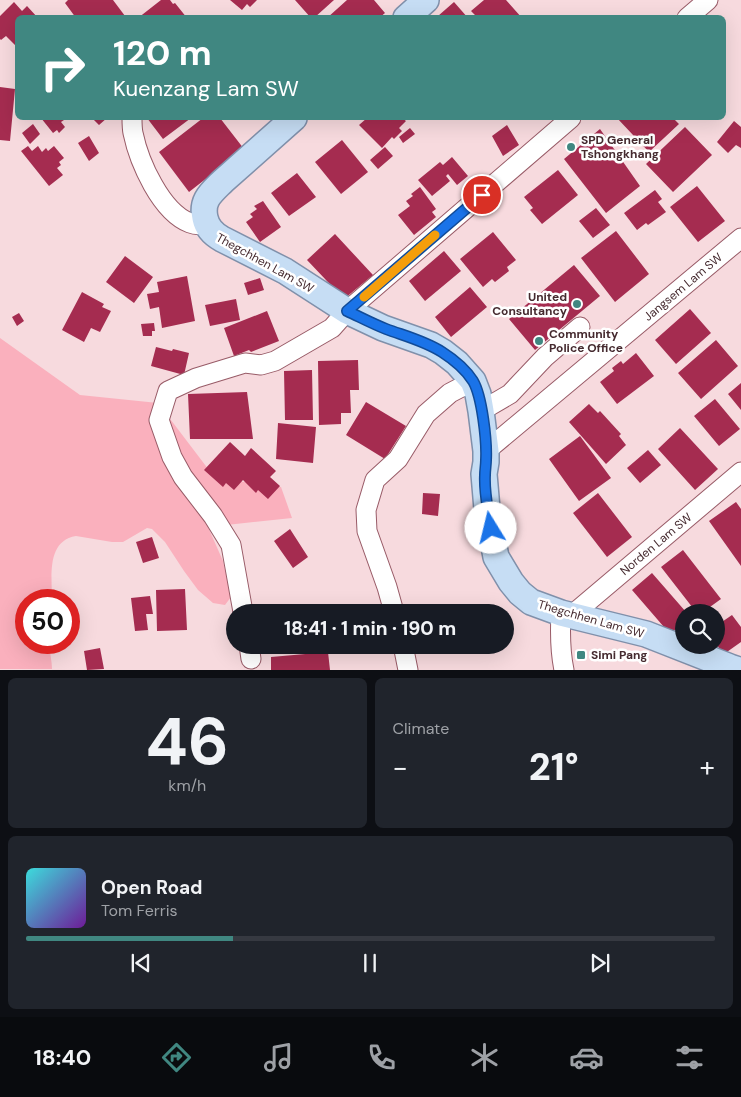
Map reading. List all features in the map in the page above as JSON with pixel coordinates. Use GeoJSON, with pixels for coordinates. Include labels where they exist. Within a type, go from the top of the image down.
{"type":"FeatureCollection","features":[{"type":"Feature","properties":{"kind":"main road"},"geometry":{"type":"LineString","coordinates":[[409,15],[426,0]]}},
{"type":"Feature","properties":{"kind":"main road","name":"Thegchhen Lam SW"},"geometry":{"type":"LineString","coordinates":[[292,120],[213,191],[203,210],[206,224],[214,234],[284,271],[347,311],[431,346],[443,352],[457,363],[472,381],[478,394],[482,411],[486,451],[484,474],[487,509],[496,556],[511,582],[520,593],[531,602],[567,614],[646,634],[730,668],[740,670]]}},
{"type":"Feature","properties":{"kind":"street"},"geometry":{"type":"LineString","coordinates":[[690,15],[708,0]]}},
{"type":"Feature","properties":{"kind":"street"},"geometry":{"type":"LineString","coordinates":[[132,120],[132,132],[140,156],[161,200],[182,219],[192,224],[206,224]]}},
{"type":"Feature","properties":{"kind":"street"},"geometry":{"type":"LineString","coordinates":[[241,604],[230,545],[213,516],[183,477],[172,457],[159,420],[168,391],[196,378],[245,363],[261,365],[275,361],[332,328],[347,311],[570,120]]}},
{"type":"Feature","properties":{"kind":"street","name":"Jangsem Lam SW"},"geometry":{"type":"LineString","coordinates":[[486,451],[741,238]]}},
{"type":"Feature","properties":{"kind":"street"},"geometry":{"type":"LineString","coordinates":[[482,411],[510,394],[545,357],[580,327]]}},
{"type":"Feature","properties":{"kind":"street"},"geometry":{"type":"LineString","coordinates":[[392,604],[367,531],[366,510],[375,480],[398,459],[426,414],[450,393],[472,381]]}},
{"type":"Feature","properties":{"kind":"street","name":"Norden Lam SW"},"geometry":{"type":"LineString","coordinates":[[567,614],[741,472]]}},
{"type":"Feature","properties":{"kind":"street"},"geometry":{"type":"LineString","coordinates":[[564,670],[560,640],[567,614]]}},
{"type":"Feature","properties":{"kind":"street"},"geometry":{"type":"LineString","coordinates":[[405,654],[408,670]]}},
{"type":"Feature","properties":{"kind":"shaded area"},"geometry":{"type":"Polygon","coordinates":[[[0,338],[80,395],[158,403],[215,478],[281,487],[292,518],[208,527],[223,561],[231,597],[225,605],[213,603],[198,590],[165,542],[152,529],[147,528],[123,542],[76,536],[66,539],[55,552],[52,589],[15,589],[15,654],[50,654],[52,669],[0,669],[0,338]]]}},
{"type":"Feature","properties":{"kind":"building"},"geometry":{"type":"Polygon","coordinates":[[[68,0],[113,0],[124,15],[74,15],[65,3],[68,0]]]}},
{"type":"Feature","properties":{"kind":"building"},"geometry":{"type":"Polygon","coordinates":[[[161,0],[170,0],[185,15],[142,15],[161,0]]]}},
{"type":"Feature","properties":{"kind":"building"},"geometry":{"type":"Polygon","coordinates":[[[230,0],[257,0],[250,7],[247,4],[242,10],[230,0]]]}},
{"type":"Feature","properties":{"kind":"building"},"geometry":{"type":"Polygon","coordinates":[[[295,0],[334,0],[317,15],[308,15],[295,0]]]}},
{"type":"Feature","properties":{"kind":"building"},"geometry":{"type":"Polygon","coordinates":[[[347,0],[374,0],[385,13],[383,15],[330,15],[347,0]]]}},
{"type":"Feature","properties":{"kind":"building"},"geometry":{"type":"Polygon","coordinates":[[[484,0],[506,0],[519,15],[475,15],[471,11],[484,0]]]}},
{"type":"Feature","properties":{"kind":"building"},"geometry":{"type":"Polygon","coordinates":[[[14,2],[22,11],[27,6],[35,15],[15,15],[15,45],[6,36],[0,39],[0,16],[14,2]]]}},
{"type":"Feature","properties":{"kind":"building"},"geometry":{"type":"Polygon","coordinates":[[[454,2],[465,15],[439,15],[454,2]]]}},
{"type":"Feature","properties":{"kind":"building"},"geometry":{"type":"Polygon","coordinates":[[[0,87],[15,89],[10,141],[0,140],[0,87]]]}},
{"type":"Feature","properties":{"kind":"building"},"geometry":{"type":"Polygon","coordinates":[[[43,120],[64,120],[61,122],[65,127],[59,133],[57,130],[53,133],[43,120]]]}},
{"type":"Feature","properties":{"kind":"building"},"geometry":{"type":"Polygon","coordinates":[[[94,120],[105,120],[99,125],[94,120]]]}},
{"type":"Feature","properties":{"kind":"building"},"geometry":{"type":"Polygon","coordinates":[[[149,120],[188,120],[163,139],[149,120]]]}},
{"type":"Feature","properties":{"kind":"building"},"geometry":{"type":"Polygon","coordinates":[[[200,120],[222,120],[244,149],[189,192],[159,152],[200,120]]]}},
{"type":"Feature","properties":{"kind":"building"},"geometry":{"type":"Polygon","coordinates":[[[365,120],[406,121],[399,128],[402,131],[394,139],[392,137],[382,148],[359,125],[365,120]]]}},
{"type":"Feature","properties":{"kind":"building"},"geometry":{"type":"Polygon","coordinates":[[[619,120],[675,120],[679,124],[649,152],[619,120]]]}},
{"type":"Feature","properties":{"kind":"building"},"geometry":{"type":"Polygon","coordinates":[[[734,121],[741,127],[741,148],[736,145],[728,153],[717,142],[734,121]]]}},
{"type":"Feature","properties":{"kind":"building"},"geometry":{"type":"Polygon","coordinates":[[[33,124],[40,134],[30,144],[22,133],[33,124]]]}},
{"type":"Feature","properties":{"kind":"building"},"geometry":{"type":"Polygon","coordinates":[[[507,125],[519,145],[503,156],[492,136],[507,125]]]}},
{"type":"Feature","properties":{"kind":"building"},"geometry":{"type":"Polygon","coordinates":[[[685,127],[712,155],[673,192],[646,164],[685,127]]]}},
{"type":"Feature","properties":{"kind":"building"},"geometry":{"type":"Polygon","coordinates":[[[410,128],[415,134],[403,143],[399,137],[410,128]]]}},
{"type":"Feature","properties":{"kind":"building"},"geometry":{"type":"Polygon","coordinates":[[[600,129],[640,186],[606,213],[564,159],[600,129]]]}},
{"type":"Feature","properties":{"kind":"building"},"geometry":{"type":"Polygon","coordinates":[[[89,136],[99,153],[89,161],[78,143],[89,136]]]}},
{"type":"Feature","properties":{"kind":"building"},"geometry":{"type":"Polygon","coordinates":[[[342,140],[368,172],[341,194],[315,162],[342,140]]]}},
{"type":"Feature","properties":{"kind":"building"},"geometry":{"type":"Polygon","coordinates":[[[28,146],[32,151],[38,146],[42,152],[46,148],[48,151],[54,146],[64,158],[59,162],[61,165],[57,168],[63,175],[49,186],[21,151],[28,146]]]}},
{"type":"Feature","properties":{"kind":"building"},"geometry":{"type":"Polygon","coordinates":[[[385,147],[393,156],[378,169],[370,160],[385,147]]]}},
{"type":"Feature","properties":{"kind":"building"},"geometry":{"type":"Polygon","coordinates":[[[452,157],[468,176],[457,185],[448,174],[446,176],[450,181],[432,196],[418,180],[440,162],[443,165],[452,157]]]}},
{"type":"Feature","properties":{"kind":"building"},"geometry":{"type":"Polygon","coordinates":[[[558,170],[578,195],[542,224],[530,210],[533,208],[524,197],[558,170]]]}},
{"type":"Feature","properties":{"kind":"building"},"geometry":{"type":"Polygon","coordinates":[[[297,173],[316,197],[289,216],[271,193],[297,173]]]}},
{"type":"Feature","properties":{"kind":"building"},"geometry":{"type":"Polygon","coordinates":[[[697,186],[725,221],[698,242],[670,207],[697,186]]]}},
{"type":"Feature","properties":{"kind":"building"},"geometry":{"type":"Polygon","coordinates":[[[420,187],[436,209],[432,212],[436,217],[414,235],[398,215],[410,206],[406,201],[420,187]]]}},
{"type":"Feature","properties":{"kind":"building"},"geometry":{"type":"Polygon","coordinates":[[[655,190],[662,199],[658,202],[666,212],[648,225],[646,223],[637,230],[624,213],[655,190]]]}},
{"type":"Feature","properties":{"kind":"building"},"geometry":{"type":"Polygon","coordinates":[[[263,201],[281,227],[260,242],[246,222],[253,217],[250,214],[257,209],[254,206],[263,201]]]}},
{"type":"Feature","properties":{"kind":"building"},"geometry":{"type":"Polygon","coordinates":[[[596,208],[610,225],[593,238],[579,221],[596,208]]]}},
{"type":"Feature","properties":{"kind":"building"},"geometry":{"type":"Polygon","coordinates":[[[616,231],[649,274],[615,302],[581,258],[616,231]]]}},
{"type":"Feature","properties":{"kind":"building"},"geometry":{"type":"Polygon","coordinates":[[[493,232],[516,260],[507,267],[509,271],[495,282],[492,279],[483,287],[460,259],[493,232]]]}},
{"type":"Feature","properties":{"kind":"building"},"geometry":{"type":"Polygon","coordinates":[[[335,234],[373,275],[344,299],[307,260],[335,234]]]}},
{"type":"Feature","properties":{"kind":"building"},"geometry":{"type":"Polygon","coordinates":[[[444,251],[461,271],[425,301],[409,281],[444,251]]]}},
{"type":"Feature","properties":{"kind":"building"},"geometry":{"type":"Polygon","coordinates":[[[125,256],[153,277],[134,303],[106,282],[125,256]]]}},
{"type":"Feature","properties":{"kind":"building"},"geometry":{"type":"Polygon","coordinates":[[[574,265],[600,296],[535,350],[509,319],[574,265]]]}},
{"type":"Feature","properties":{"kind":"building"},"geometry":{"type":"Polygon","coordinates":[[[187,276],[195,321],[162,328],[159,307],[150,309],[147,294],[159,292],[157,282],[187,276]]]}},
{"type":"Feature","properties":{"kind":"building"},"geometry":{"type":"Polygon","coordinates":[[[260,278],[264,290],[248,295],[244,283],[260,278]]]}},
{"type":"Feature","properties":{"kind":"building"},"geometry":{"type":"Polygon","coordinates":[[[470,287],[487,307],[451,337],[435,317],[470,287]]]}},
{"type":"Feature","properties":{"kind":"building"},"geometry":{"type":"Polygon","coordinates":[[[82,292],[104,304],[102,307],[111,311],[100,332],[91,328],[84,342],[62,330],[82,292]]]}},
{"type":"Feature","properties":{"kind":"building"},"geometry":{"type":"Polygon","coordinates":[[[236,299],[240,320],[210,326],[205,305],[236,299]]]}},
{"type":"Feature","properties":{"kind":"building"},"geometry":{"type":"Polygon","coordinates":[[[690,309],[711,333],[676,364],[655,340],[690,309]]]}},
{"type":"Feature","properties":{"kind":"building"},"geometry":{"type":"Polygon","coordinates":[[[267,311],[279,341],[251,352],[249,350],[234,356],[224,328],[267,311]]]}},
{"type":"Feature","properties":{"kind":"building"},"geometry":{"type":"Polygon","coordinates":[[[19,313],[24,321],[17,326],[12,317],[19,313]]]}},
{"type":"Feature","properties":{"kind":"building"},"geometry":{"type":"Polygon","coordinates":[[[154,323],[155,331],[152,331],[152,336],[143,336],[141,324],[154,323]]]}},
{"type":"Feature","properties":{"kind":"building"},"geometry":{"type":"Polygon","coordinates":[[[716,340],[738,366],[701,399],[678,373],[716,340]]]}},
{"type":"Feature","properties":{"kind":"building"},"geometry":{"type":"Polygon","coordinates":[[[156,347],[189,353],[184,375],[151,366],[156,347]]]}},
{"type":"Feature","properties":{"kind":"building"},"geometry":{"type":"Polygon","coordinates":[[[636,353],[654,376],[617,404],[600,382],[614,371],[612,368],[621,361],[623,364],[636,353]]]}},
{"type":"Feature","properties":{"kind":"building"},"geometry":{"type":"Polygon","coordinates":[[[358,360],[359,390],[350,390],[351,413],[341,413],[341,424],[319,425],[318,361],[358,360]]]}},
{"type":"Feature","properties":{"kind":"building"},"geometry":{"type":"Polygon","coordinates":[[[312,370],[313,420],[285,420],[284,371],[312,370]]]}},
{"type":"Feature","properties":{"kind":"building"},"geometry":{"type":"Polygon","coordinates":[[[741,383],[741,410],[728,394],[741,383]]]}},
{"type":"Feature","properties":{"kind":"building"},"geometry":{"type":"Polygon","coordinates":[[[247,392],[253,439],[190,439],[188,394],[247,392]]]}},
{"type":"Feature","properties":{"kind":"building"},"geometry":{"type":"Polygon","coordinates":[[[715,399],[740,429],[719,446],[694,416],[715,399]]]}},
{"type":"Feature","properties":{"kind":"building"},"geometry":{"type":"Polygon","coordinates":[[[366,402],[406,426],[385,459],[346,435],[366,402]]]}},
{"type":"Feature","properties":{"kind":"building"},"geometry":{"type":"Polygon","coordinates":[[[589,404],[598,413],[600,411],[621,434],[619,436],[626,445],[606,464],[569,422],[589,404]]]}},
{"type":"Feature","properties":{"kind":"building"},"geometry":{"type":"Polygon","coordinates":[[[278,423],[316,427],[313,463],[276,459],[278,423]]]}},
{"type":"Feature","properties":{"kind":"building"},"geometry":{"type":"Polygon","coordinates":[[[680,428],[718,469],[695,490],[658,449],[680,428]]]}},
{"type":"Feature","properties":{"kind":"building"},"geometry":{"type":"Polygon","coordinates":[[[580,436],[611,478],[579,501],[549,459],[580,436]]]}},
{"type":"Feature","properties":{"kind":"building"},"geometry":{"type":"Polygon","coordinates":[[[230,442],[245,456],[251,448],[276,471],[270,477],[280,486],[268,499],[258,490],[256,493],[243,480],[234,490],[226,483],[223,487],[204,470],[230,442]]]}},
{"type":"Feature","properties":{"kind":"building"},"geometry":{"type":"Polygon","coordinates":[[[648,450],[661,465],[640,483],[627,468],[648,450]]]}},
{"type":"Feature","properties":{"kind":"building"},"geometry":{"type":"Polygon","coordinates":[[[423,493],[440,494],[438,516],[422,514],[423,493]]]}},
{"type":"Feature","properties":{"kind":"building"},"geometry":{"type":"Polygon","coordinates":[[[598,493],[632,537],[607,557],[573,513],[598,493]]]}},
{"type":"Feature","properties":{"kind":"building"},"geometry":{"type":"Polygon","coordinates":[[[736,502],[741,509],[741,566],[709,521],[736,502]]]}},
{"type":"Feature","properties":{"kind":"building"},"geometry":{"type":"Polygon","coordinates":[[[290,529],[308,557],[293,568],[274,541],[290,529]]]}},
{"type":"Feature","properties":{"kind":"building"},"geometry":{"type":"Polygon","coordinates":[[[152,537],[159,558],[143,563],[136,542],[152,537]]]}},
{"type":"Feature","properties":{"kind":"building"},"geometry":{"type":"Polygon","coordinates":[[[683,550],[721,599],[714,604],[690,604],[661,567],[683,550]]]}},
{"type":"Feature","properties":{"kind":"building"},"geometry":{"type":"Polygon","coordinates":[[[652,573],[679,604],[675,604],[675,630],[670,634],[632,590],[652,573]]]}},
{"type":"Feature","properties":{"kind":"building"},"geometry":{"type":"Polygon","coordinates":[[[185,589],[187,630],[157,631],[156,590],[185,589]]]}},
{"type":"Feature","properties":{"kind":"building"},"geometry":{"type":"Polygon","coordinates":[[[150,596],[153,614],[146,614],[148,630],[135,631],[131,598],[150,596]]]}},
{"type":"Feature","properties":{"kind":"building"},"geometry":{"type":"Polygon","coordinates":[[[732,615],[741,627],[741,642],[725,653],[725,620],[732,615]]]}},
{"type":"Feature","properties":{"kind":"building"},"geometry":{"type":"Polygon","coordinates":[[[100,648],[104,669],[87,670],[84,651],[100,648]]]}},
{"type":"Feature","properties":{"kind":"building"},"geometry":{"type":"Polygon","coordinates":[[[328,654],[330,670],[271,670],[271,657],[328,654]]]}},
{"type":"Feature","properties":{"kind":"slow traffic"},"geometry":{"type":"LineString","coordinates":[[364,297],[435,235]]}},
{"type":"Feature","properties":{"kind":"place","name":"SPD General Tshongkhang"},"geometry":{"type":"Point","coordinates":[571,147]}},
{"type":"Feature","properties":{"kind":"place","name":"United Consultancy"},"geometry":{"type":"Point","coordinates":[577,304]}},
{"type":"Feature","properties":{"kind":"place","name":"Community Police Office"},"geometry":{"type":"Point","coordinates":[539,341]}},
{"type":"Feature","properties":{"kind":"place","name":"Simi Pang"},"geometry":{"type":"Point","coordinates":[581,655]}},
{"type":"Feature","properties":{"kind":"route"},"geometry":{"type":"LineString","coordinates":[[482,195],[347,311],[443,352],[457,363],[472,381],[478,394],[482,411],[486,451],[484,474],[487,509],[491,528]]}}]}
